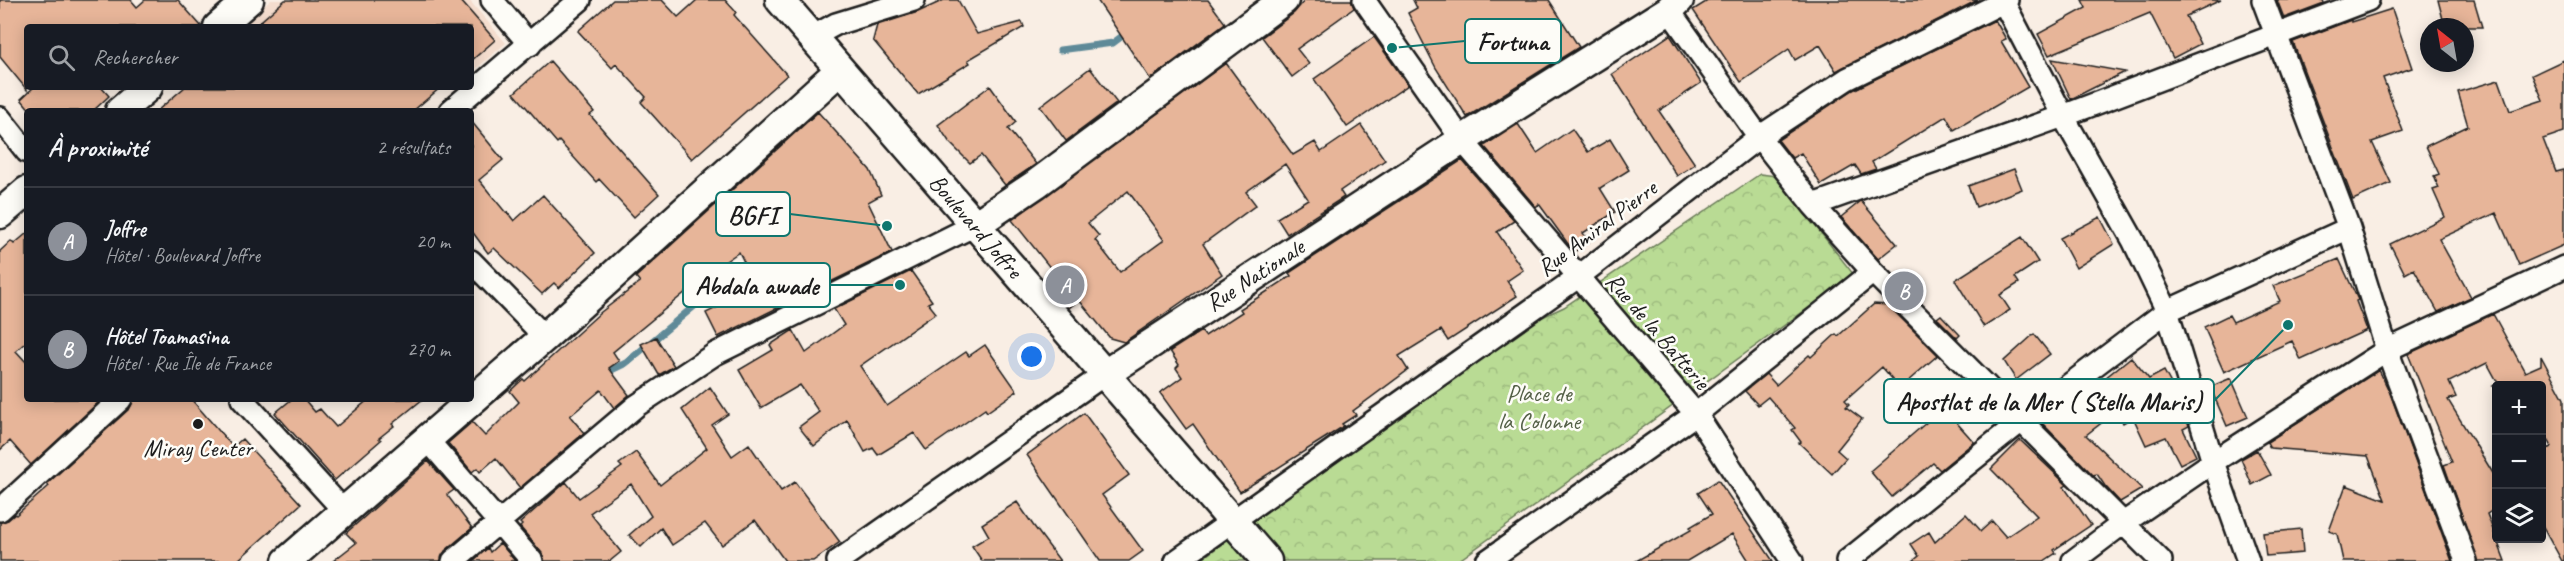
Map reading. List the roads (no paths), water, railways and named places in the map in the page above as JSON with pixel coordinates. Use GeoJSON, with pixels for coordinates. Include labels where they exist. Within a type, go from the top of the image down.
{"type":"FeatureCollection","features":[{"type":"Feature","properties":{"kind":"street"},"geometry":{"type":"LineString","coordinates":[[221,24],[249,0]]}},
{"type":"Feature","properties":{"kind":"street"},"geometry":{"type":"LineString","coordinates":[[492,0],[530,45]]}},
{"type":"Feature","properties":{"kind":"street"},"geometry":{"type":"LineString","coordinates":[[454,108],[580,0]]}},
{"type":"Feature","properties":{"kind":"street","name":"Boulevard Joffre"},"geometry":{"type":"LineString","coordinates":[[780,0],[1267,561]]}},
{"type":"Feature","properties":{"kind":"street"},"geometry":{"type":"LineString","coordinates":[[812,37],[836,24],[914,0]]}},
{"type":"Feature","properties":{"kind":"street"},"geometry":{"type":"LineString","coordinates":[[453,561],[636,406],[715,354],[975,225],[1036,184],[1284,0]]}},
{"type":"Feature","properties":{"kind":"street","name":"Rue de la Batterie"},"geometry":{"type":"LineString","coordinates":[[1364,0],[1462,140],[1696,414],[1792,561]]}},
{"type":"Feature","properties":{"kind":"street"},"geometry":{"type":"LineString","coordinates":[[2263,0],[2349,228],[2386,350],[2466,561]]}},
{"type":"Feature","properties":{"kind":"street"},"geometry":{"type":"LineString","coordinates":[[1813,205],[2063,116],[2368,0]]}},
{"type":"Feature","properties":{"kind":"street"},"geometry":{"type":"LineString","coordinates":[[2005,1],[2063,116],[2133,240],[2167,311],[2213,462],[2248,561]]}},
{"type":"Feature","properties":{"kind":"street","name":"Rue Amiral Pierre"},"geometry":{"type":"LineString","coordinates":[[1176,561],[1578,277],[1759,137],[1847,79],[2005,1]]}},
{"type":"Feature","properties":{"kind":"street"},"geometry":{"type":"LineString","coordinates":[[1674,5],[1759,137],[1813,205],[1873,272],[2161,561]]}},
{"type":"Feature","properties":{"kind":"street","name":"Rue Nationale"},"geometry":{"type":"LineString","coordinates":[[838,561],[1105,374],[1462,140],[1674,5]]}},
{"type":"Feature","properties":{"kind":"street"},"geometry":{"type":"LineString","coordinates":[[474,397],[545,337],[840,70]]}},
{"type":"Feature","properties":{"kind":"street"},"geometry":{"type":"LineString","coordinates":[[124,108],[144,90]]}},
{"type":"Feature","properties":{"kind":"street"},"geometry":{"type":"LineString","coordinates":[[0,118],[24,148]]}},
{"type":"Feature","properties":{"kind":"street"},"geometry":{"type":"LineString","coordinates":[[0,214],[24,194]]}},
{"type":"Feature","properties":{"kind":"street"},"geometry":{"type":"LineString","coordinates":[[1847,561],[2020,422],[2167,311],[2349,228]]}},
{"type":"Feature","properties":{"kind":"street"},"geometry":{"type":"LineString","coordinates":[[474,264],[545,337]]}},
{"type":"Feature","properties":{"kind":"street"},"geometry":{"type":"LineString","coordinates":[[2073,561],[2122,524],[2213,462],[2386,350],[2564,267]]}},
{"type":"Feature","properties":{"kind":"street"},"geometry":{"type":"LineString","coordinates":[[1487,561],[1696,414],[1873,272]]}},
{"type":"Feature","properties":{"kind":"street"},"geometry":{"type":"LineString","coordinates":[[0,510],[118,402]]}},
{"type":"Feature","properties":{"kind":"street"},"geometry":{"type":"LineString","coordinates":[[245,402],[345,512]]}},
{"type":"Feature","properties":{"kind":"street"},"geometry":{"type":"LineString","coordinates":[[287,561],[468,402]]}},
{"type":"Feature","properties":{"kind":"street"},"geometry":{"type":"LineString","coordinates":[[426,438],[532,561]]}},
{"type":"Feature","properties":{"kind":"waterway"},"geometry":{"type":"LineString","coordinates":[[1060,50],[1113,43],[1129,31]]}},
{"type":"Feature","properties":{"kind":"waterway"},"geometry":{"type":"LineString","coordinates":[[603,374],[626,363],[752,258]]}},
{"type":"Feature","properties":{"kind":"place","name":"Fortuna"},"geometry":{"type":"Point","coordinates":[1392,48]}},
{"type":"Feature","properties":{"kind":"place","name":"BGFI"},"geometry":{"type":"Point","coordinates":[887,226]}},
{"type":"Feature","properties":{"kind":"place","name":"Abdala awade"},"geometry":{"type":"Point","coordinates":[900,285]}},
{"type":"Feature","properties":{"kind":"place","name":"Joffre"},"geometry":{"type":"Point","coordinates":[1065,285]}},
{"type":"Feature","properties":{"kind":"place","name":"Hôtel Toamasina"},"geometry":{"type":"Point","coordinates":[1904,291]}},
{"type":"Feature","properties":{"kind":"place","name":"Apostlat de la Mer ( Stella Maris)"},"geometry":{"type":"Point","coordinates":[2288,325]}},
{"type":"Feature","properties":{"kind":"place","name":"Miray Center"},"geometry":{"type":"Point","coordinates":[198,424]}},
{"type":"Feature","properties":{"kind":"park label","name":"Place de la Colonne"},"geometry":{"type":"Point","coordinates":[1539,407]}}]}
